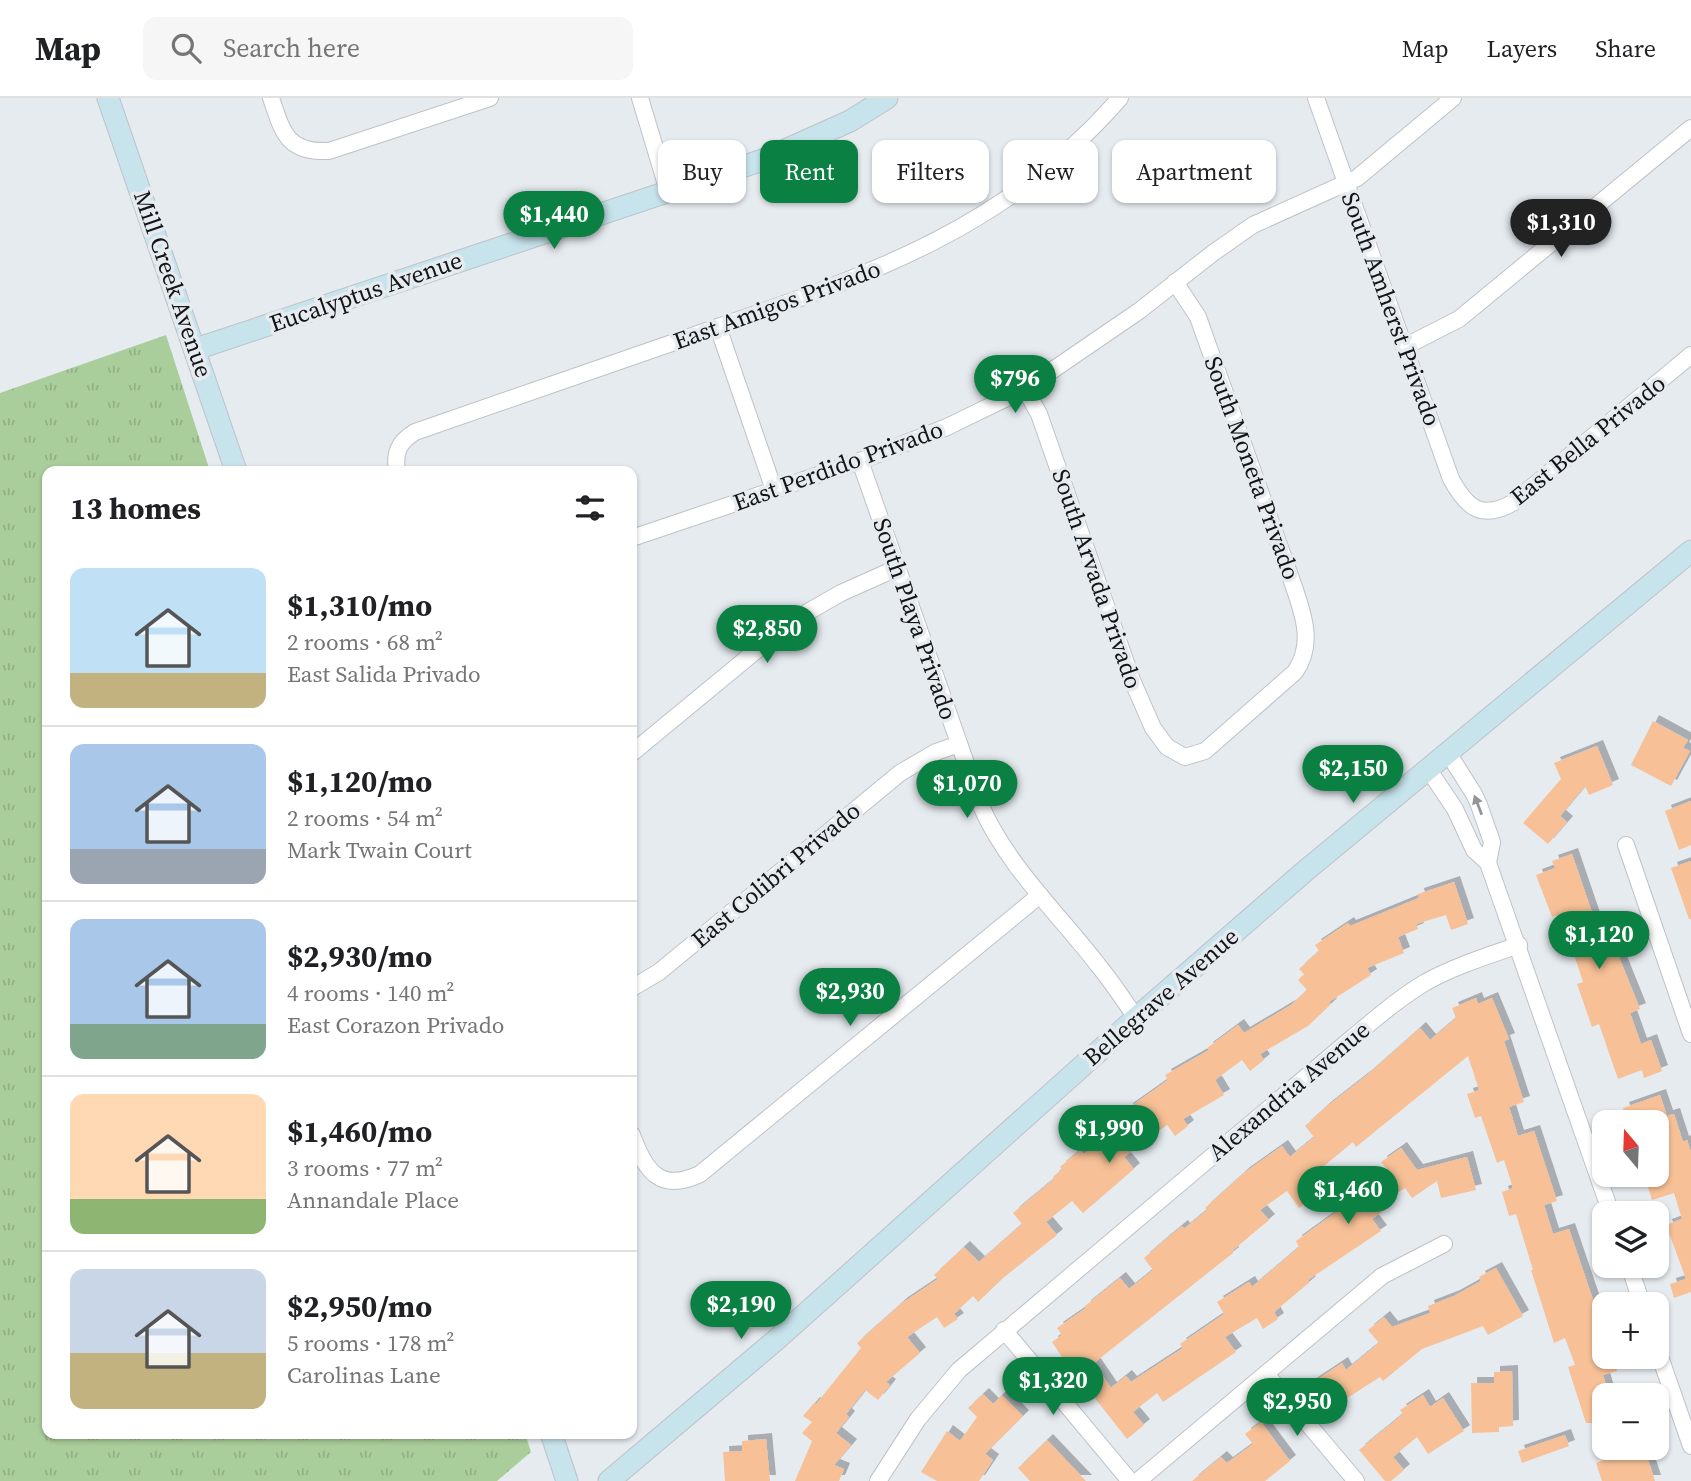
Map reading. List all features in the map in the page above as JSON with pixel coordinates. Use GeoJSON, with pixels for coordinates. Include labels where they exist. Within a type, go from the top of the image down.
{"type":"FeatureCollection","features":[{"type":"Feature","properties":{"kind":"main road","name":"Mill Creek Avenue"},"geometry":{"type":"LineString","coordinates":[[108,98],[234,466]]}},
{"type":"Feature","properties":{"kind":"main road","name":"Eucalyptus Avenue"},"geometry":{"type":"LineString","coordinates":[[746,166],[807,142],[850,121],[887,98]]}},
{"type":"Feature","properties":{"kind":"main road","name":"Eucalyptus Avenue"},"geometry":{"type":"LineString","coordinates":[[196,349],[658,194]]}},
{"type":"Feature","properties":{"kind":"main road","name":"Bellegrave Avenue"},"geometry":{"type":"LineString","coordinates":[[610,1481],[776,1340],[1136,1017],[1304,872],[1691,551]]}},
{"type":"Feature","properties":{"kind":"main road"},"geometry":{"type":"LineString","coordinates":[[553,1439],[567,1481]]}},
{"type":"Feature","properties":{"kind":"street"},"geometry":{"type":"LineString","coordinates":[[273,104],[283,130],[296,146],[313,152],[329,151],[490,98]]}},
{"type":"Feature","properties":{"kind":"street"},"geometry":{"type":"LineString","coordinates":[[640,98],[658,158]]}},
{"type":"Feature","properties":{"kind":"street","name":"East Amigos Privado"},"geometry":{"type":"LineString","coordinates":[[397,466],[399,446],[415,432],[868,274],[967,224],[999,205],[1059,159],[1120,98]]}},
{"type":"Feature","properties":{"kind":"street","name":"South Amherst Privado"},"geometry":{"type":"LineString","coordinates":[[1316,98],[1451,479],[1463,499],[1470,507],[1479,511]]}},
{"type":"Feature","properties":{"kind":"street","name":"East Perdido Privado"},"geometry":{"type":"LineString","coordinates":[[637,536],[860,461],[947,427],[1025,389],[1111,331],[1254,225],[1346,184],[1370,169],[1453,98]]}},
{"type":"Feature","properties":{"kind":"street"},"geometry":{"type":"LineString","coordinates":[[1404,347],[1459,319],[1691,128]]}},
{"type":"Feature","properties":{"kind":"street","name":"South Moneta Privado"},"geometry":{"type":"LineString","coordinates":[[1175,282],[1198,317],[1301,607],[1306,628],[1303,661],[1284,682],[1214,745],[1199,754],[1185,757]]}},
{"type":"Feature","properties":{"kind":"street"},"geometry":{"type":"LineString","coordinates":[[718,327],[774,490]]}},
{"type":"Feature","properties":{"kind":"street","name":"East Bella Privado"},"geometry":{"type":"LineString","coordinates":[[1479,511],[1497,510],[1514,502],[1691,355]]}},
{"type":"Feature","properties":{"kind":"street","name":"South Arvada Privado"},"geometry":{"type":"LineString","coordinates":[[1025,389],[1040,414],[1141,704],[1159,738],[1175,753],[1185,757]]}},
{"type":"Feature","properties":{"kind":"street","name":"South Playa Privado"},"geometry":{"type":"LineString","coordinates":[[860,461],[990,826],[1007,853],[1099,966],[1136,1017]]}},
{"type":"Feature","properties":{"kind":"street"},"geometry":{"type":"LineString","coordinates":[[637,749],[792,621],[841,593],[897,568]]}},
{"type":"Feature","properties":{"kind":"street","name":"East Colibri Privado"},"geometry":{"type":"LineString","coordinates":[[637,985],[659,971],[900,773],[936,752],[959,744]]}},
{"type":"Feature","properties":{"kind":"street"},"geometry":{"type":"LineString","coordinates":[[1448,753],[1474,794],[1492,842],[1488,863]]}},
{"type":"Feature","properties":{"kind":"street"},"geometry":{"type":"LineString","coordinates":[[1428,769],[1455,809],[1474,850],[1488,863],[1607,1201]]}},
{"type":"Feature","properties":{"kind":"street"},"geometry":{"type":"LineString","coordinates":[[1626,845],[1691,1034]]}},
{"type":"Feature","properties":{"kind":"street"},"geometry":{"type":"LineString","coordinates":[[637,1147],[644,1164],[658,1178],[667,1182],[690,1179],[710,1168],[1040,895]]}},
{"type":"Feature","properties":{"kind":"street","name":"Alexandria Avenue"},"geometry":{"type":"LineString","coordinates":[[878,1481],[918,1419],[959,1370],[1401,998],[1427,981],[1519,945]]}},
{"type":"Feature","properties":{"kind":"street"},"geometry":{"type":"LineString","coordinates":[[1138,1481],[1382,1276],[1444,1244]]}},
{"type":"Feature","properties":{"kind":"street"},"geometry":{"type":"LineString","coordinates":[[1004,1330],[1130,1481]]}},
{"type":"Feature","properties":{"kind":"street"},"geometry":{"type":"LineString","coordinates":[[1666,1369],[1687,1422],[1691,1446]]}},
{"type":"Feature","properties":{"kind":"street"},"geometry":{"type":"LineString","coordinates":[[1266,1374],[1356,1481]]}},
{"type":"Feature","properties":{"kind":"green space"},"geometry":{"type":"Polygon","coordinates":[[[166,335],[208,466],[42,466],[42,1439],[527,1439],[531,1452],[497,1481],[0,1481],[0,393],[166,335]]]}},
{"type":"Feature","properties":{"kind":"building"},"geometry":{"type":"Polygon","coordinates":[[[1653,721],[1688,740],[1683,748],[1690,751],[1671,786],[1631,765],[1653,721]]]}},
{"type":"Feature","properties":{"kind":"building"},"geometry":{"type":"Polygon","coordinates":[[[1597,746],[1613,785],[1589,795],[1585,786],[1560,816],[1567,822],[1548,844],[1523,823],[1561,779],[1554,763],[1597,746]]]}},
{"type":"Feature","properties":{"kind":"building"},"geometry":{"type":"Polygon","coordinates":[[[1691,801],[1691,845],[1679,850],[1665,811],[1691,801]]]}},
{"type":"Feature","properties":{"kind":"building"},"geometry":{"type":"Polygon","coordinates":[[[1572,854],[1597,927],[1611,922],[1622,956],[1619,957],[1640,1009],[1630,1013],[1641,1044],[1651,1040],[1662,1071],[1644,1078],[1642,1070],[1618,1079],[1599,1024],[1592,1027],[1577,984],[1583,982],[1561,914],[1552,917],[1536,875],[1555,868],[1552,861],[1572,854]]]}},
{"type":"Feature","properties":{"kind":"building"},"geometry":{"type":"Polygon","coordinates":[[[1691,861],[1691,919],[1689,919],[1671,868],[1691,861]]]}},
{"type":"Feature","properties":{"kind":"building"},"geometry":{"type":"Polygon","coordinates":[[[1454,882],[1468,924],[1451,930],[1446,915],[1416,924],[1418,929],[1398,937],[1404,953],[1367,968],[1371,975],[1329,1002],[1331,1004],[1308,1026],[1260,1054],[1264,1060],[1250,1071],[1242,1060],[1215,1080],[1224,1095],[1183,1119],[1188,1126],[1175,1136],[1167,1125],[1124,1157],[1134,1169],[1083,1213],[1072,1201],[1046,1222],[1057,1235],[1003,1278],[978,1302],[973,1296],[954,1314],[958,1319],[944,1328],[937,1317],[907,1337],[920,1353],[886,1382],[890,1385],[878,1400],[865,1390],[846,1414],[849,1417],[836,1433],[851,1445],[834,1465],[844,1469],[839,1481],[795,1481],[812,1441],[802,1433],[812,1422],[803,1416],[816,1404],[861,1348],[857,1343],[902,1303],[938,1279],[934,1275],[964,1247],[979,1262],[1022,1224],[1013,1213],[1054,1179],[1062,1169],[1060,1167],[1080,1150],[1084,1154],[1131,1115],[1127,1109],[1168,1080],[1165,1075],[1209,1050],[1207,1048],[1238,1025],[1244,1033],[1291,1005],[1307,990],[1298,980],[1304,974],[1299,969],[1319,951],[1315,945],[1348,923],[1350,926],[1419,898],[1418,894],[1454,882]]]}},
{"type":"Feature","properties":{"kind":"building"},"geometry":{"type":"Polygon","coordinates":[[[1476,998],[1478,1004],[1492,998],[1509,1039],[1504,1041],[1524,1102],[1509,1107],[1518,1136],[1534,1131],[1557,1201],[1544,1205],[1553,1234],[1569,1229],[1592,1297],[1592,1369],[1617,1371],[1603,1375],[1605,1383],[1592,1383],[1592,1423],[1586,1423],[1568,1367],[1575,1365],[1565,1338],[1554,1343],[1516,1214],[1509,1216],[1502,1192],[1513,1188],[1504,1160],[1497,1163],[1481,1116],[1475,1118],[1467,1094],[1479,1090],[1468,1056],[1356,1147],[1353,1142],[1307,1180],[1317,1195],[1299,1208],[1287,1191],[1260,1210],[1269,1220],[1232,1251],[1233,1253],[1094,1363],[1111,1388],[1126,1376],[1131,1382],[1183,1348],[1180,1344],[1224,1314],[1217,1302],[1249,1282],[1252,1287],[1299,1247],[1296,1241],[1390,1173],[1381,1162],[1401,1148],[1417,1170],[1467,1157],[1476,1190],[1441,1198],[1437,1181],[1412,1198],[1405,1188],[1379,1205],[1384,1210],[1372,1219],[1381,1231],[1308,1280],[1310,1282],[1274,1312],[1278,1319],[1263,1329],[1257,1318],[1225,1337],[1236,1352],[1163,1402],[1157,1393],[1133,1412],[1144,1425],[1127,1439],[1083,1383],[1080,1384],[1052,1342],[1062,1335],[1057,1328],[1086,1308],[1085,1306],[1120,1278],[1129,1289],[1153,1270],[1144,1258],[1182,1226],[1184,1229],[1207,1210],[1205,1208],[1244,1173],[1282,1146],[1290,1157],[1314,1137],[1305,1126],[1420,1028],[1430,1040],[1456,1018],[1452,1008],[1476,998]]]}},
{"type":"Feature","properties":{"kind":"building"},"geometry":{"type":"Polygon","coordinates":[[[1660,1095],[1665,1110],[1624,1110],[1623,1108],[1660,1095]]]}},
{"type":"Feature","properties":{"kind":"building"},"geometry":{"type":"Polygon","coordinates":[[[1674,1114],[1683,1142],[1687,1140],[1691,1152],[1691,1292],[1674,1298],[1670,1284],[1686,1279],[1669,1233],[1669,1224],[1682,1219],[1674,1193],[1652,1200],[1648,1187],[1670,1186],[1670,1115],[1674,1114]]]}},
{"type":"Feature","properties":{"kind":"building"},"geometry":{"type":"Polygon","coordinates":[[[1496,1268],[1523,1316],[1488,1335],[1483,1326],[1422,1349],[1383,1381],[1380,1377],[1327,1411],[1309,1385],[1342,1363],[1346,1370],[1379,1343],[1368,1330],[1384,1317],[1392,1327],[1430,1313],[1428,1306],[1481,1281],[1479,1277],[1496,1268]]]}},
{"type":"Feature","properties":{"kind":"building"},"geometry":{"type":"Polygon","coordinates":[[[1512,1371],[1513,1426],[1499,1427],[1499,1432],[1472,1433],[1471,1383],[1494,1383],[1494,1372],[1512,1371]]]}},
{"type":"Feature","properties":{"kind":"building"},"geometry":{"type":"Polygon","coordinates":[[[983,1394],[993,1404],[1002,1395],[1023,1416],[985,1454],[993,1460],[979,1481],[937,1481],[921,1472],[947,1431],[960,1441],[977,1417],[968,1408],[983,1394]]]}},
{"type":"Feature","properties":{"kind":"building"},"geometry":{"type":"Polygon","coordinates":[[[1423,1395],[1430,1407],[1443,1398],[1464,1431],[1428,1454],[1417,1437],[1393,1457],[1404,1470],[1391,1481],[1385,1481],[1359,1450],[1403,1414],[1400,1410],[1423,1395]]]}},
{"type":"Feature","properties":{"kind":"building"},"geometry":{"type":"Polygon","coordinates":[[[1261,1422],[1290,1461],[1265,1481],[1192,1481],[1221,1457],[1227,1463],[1253,1444],[1245,1434],[1261,1422]]]}},
{"type":"Feature","properties":{"kind":"building"},"geometry":{"type":"Polygon","coordinates":[[[1565,1435],[1569,1446],[1522,1463],[1518,1451],[1565,1435]]]}},
{"type":"Feature","properties":{"kind":"building"},"geometry":{"type":"Polygon","coordinates":[[[766,1439],[770,1481],[725,1481],[723,1452],[742,1451],[742,1441],[766,1439]]]}},
{"type":"Feature","properties":{"kind":"building"},"geometry":{"type":"Polygon","coordinates":[[[1047,1440],[1086,1481],[1030,1481],[1018,1468],[1047,1440]]]}},
{"type":"Feature","properties":{"kind":"building"},"geometry":{"type":"Polygon","coordinates":[[[1604,1460],[1648,1460],[1655,1481],[1602,1481],[1596,1463],[1604,1460]]]}}]}
